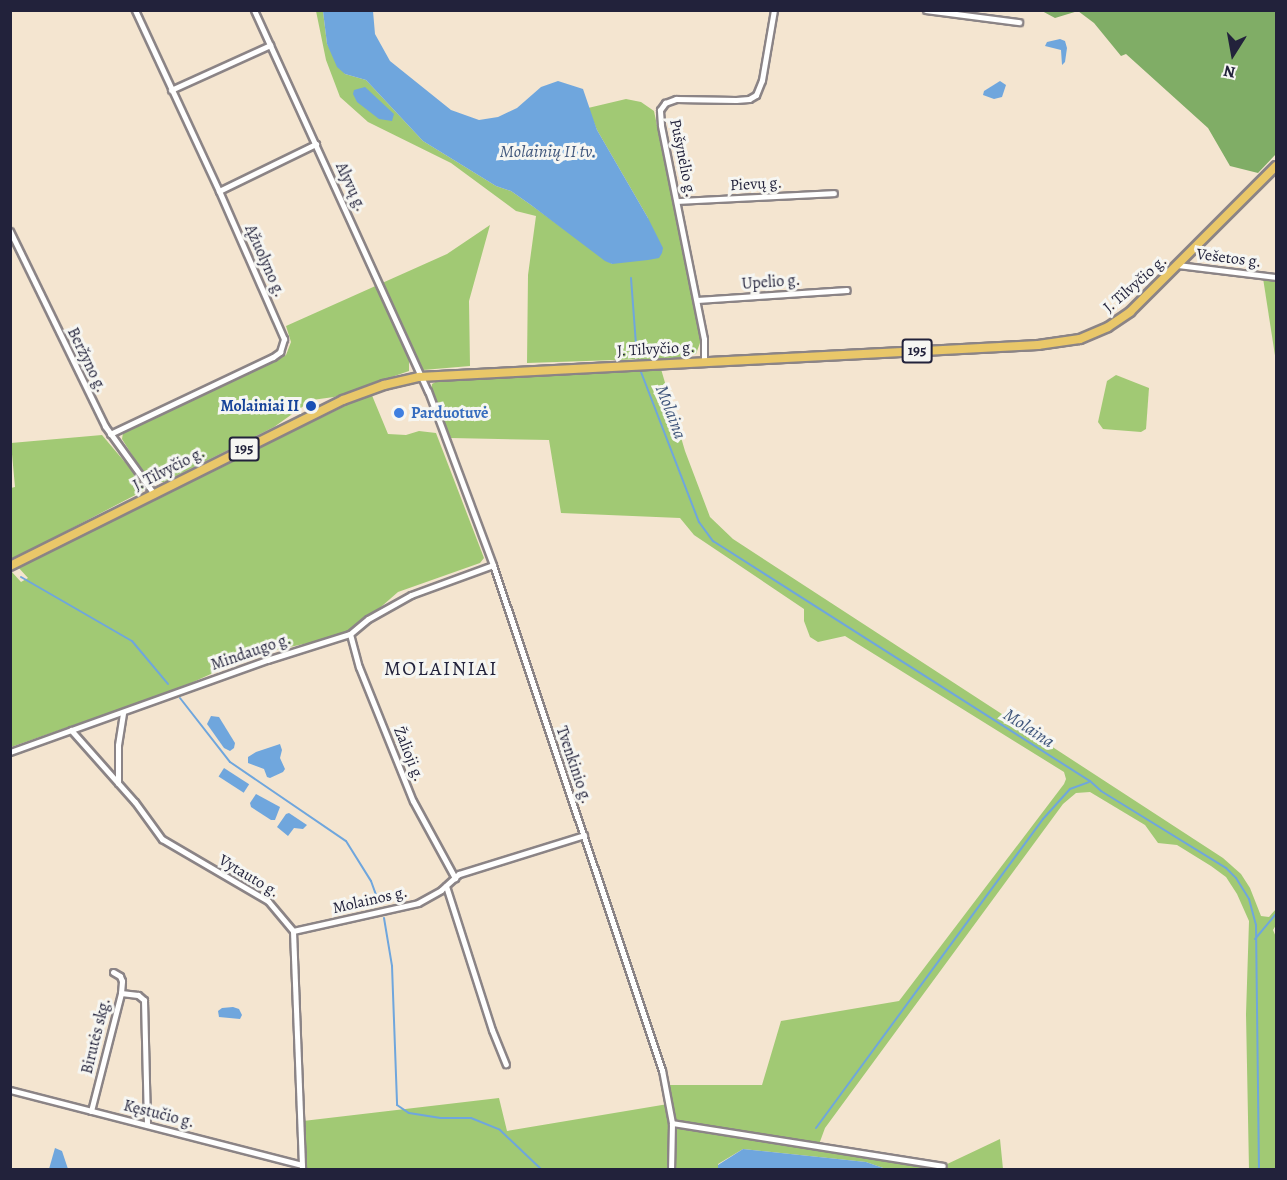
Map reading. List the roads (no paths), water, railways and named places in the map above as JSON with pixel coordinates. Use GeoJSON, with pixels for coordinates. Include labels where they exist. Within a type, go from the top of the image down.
{"type":"FeatureCollection","features":[{"type":"Feature","properties":{"kind":"main road","name":"J. Tilvyčio g."},"geometry":{"type":"LineString","coordinates":[[10,566],[343,400],[384,385],[419,377],[1060,344],[1085,338],[1120,320],[1276,166]]}},
{"type":"Feature","properties":{"kind":"street","name":"Ąžuolyno g."},"geometry":{"type":"LineString","coordinates":[[110,434],[273,357],[283,346],[280,328],[135,10]]}},
{"type":"Feature","properties":{"kind":"street","name":"Alyvų g."},"geometry":{"type":"LineString","coordinates":[[254,10],[419,377]]}},
{"type":"Feature","properties":{"kind":"street","name":"Pušynėlio g."},"geometry":{"type":"LineString","coordinates":[[704,361],[704,339],[697,300],[661,125],[662,106],[676,99],[736,100],[756,95],[762,80],[774,10]]}},
{"type":"Feature","properties":{"kind":"street"},"geometry":{"type":"LineString","coordinates":[[926,10],[990,14],[1019,22]]}},
{"type":"Feature","properties":{"kind":"street"},"geometry":{"type":"LineString","coordinates":[[171,90],[270,45]]}},
{"type":"Feature","properties":{"kind":"street"},"geometry":{"type":"LineString","coordinates":[[219,191],[316,144]]}},
{"type":"Feature","properties":{"kind":"street","name":"Pievų g."},"geometry":{"type":"LineString","coordinates":[[678,201],[834,193]]}},
{"type":"Feature","properties":{"kind":"street","name":"Beržyno g."},"geometry":{"type":"LineString","coordinates":[[10,231],[110,434],[154,494]]}},
{"type":"Feature","properties":{"kind":"street","name":"Vešetos g."},"geometry":{"type":"LineString","coordinates":[[1178,265],[1276,277]]}},
{"type":"Feature","properties":{"kind":"street","name":"Upelio g."},"geometry":{"type":"LineString","coordinates":[[697,300],[847,290]]}},
{"type":"Feature","properties":{"kind":"street","name":"Tvenkinio g."},"geometry":{"type":"LineString","coordinates":[[419,377],[428,391],[493,565],[662,1070],[672,1123],[671,1170]]}},
{"type":"Feature","properties":{"kind":"street","name":"Mindaugo g."},"geometry":{"type":"LineString","coordinates":[[10,752],[267,660],[350,634],[368,619],[411,595],[493,565]]}},
{"type":"Feature","properties":{"kind":"street","name":"Žalioji g."},"geometry":{"type":"LineString","coordinates":[[350,634],[359,667],[413,801],[455,878]]}},
{"type":"Feature","properties":{"kind":"street"},"geometry":{"type":"LineString","coordinates":[[118,783],[118,745],[123,713]]}},
{"type":"Feature","properties":{"kind":"street","name":"Vytauto g."},"geometry":{"type":"LineString","coordinates":[[71,730],[118,783],[162,839],[268,901],[293,931]]}},
{"type":"Feature","properties":{"kind":"street","name":"Molainos g."},"geometry":{"type":"LineString","coordinates":[[293,931],[418,903],[446,886],[459,874],[584,835]]}},
{"type":"Feature","properties":{"kind":"street"},"geometry":{"type":"LineString","coordinates":[[446,886],[492,1030],[506,1064]]}},
{"type":"Feature","properties":{"kind":"street"},"geometry":{"type":"LineString","coordinates":[[293,931],[302,1167]]}},
{"type":"Feature","properties":{"kind":"street","name":"Birutės skg."},"geometry":{"type":"LineString","coordinates":[[92,1111],[121,993],[122,981],[120,976],[113,972]]}},
{"type":"Feature","properties":{"kind":"street"},"geometry":{"type":"LineString","coordinates":[[121,993],[138,995],[144,1000],[147,1125]]}},
{"type":"Feature","properties":{"kind":"street","name":"Kęstučio g."},"geometry":{"type":"LineString","coordinates":[[10,1090],[302,1167]]}},
{"type":"Feature","properties":{"kind":"street"},"geometry":{"type":"LineString","coordinates":[[672,1123],[943,1166]]}},
{"type":"Feature","properties":{"kind":"water","name":"Molainių II tv."},"geometry":{"type":"Polygon","coordinates":[[[323,11],[373,11],[375,34],[390,61],[451,110],[479,120],[498,117],[517,108],[541,87],[558,81],[583,89],[597,130],[663,248],[659,258],[612,264],[605,261],[511,191],[496,186],[423,141],[366,80],[345,74],[337,67],[327,44],[323,11]]]}},
{"type":"Feature","properties":{"kind":"water"},"geometry":{"type":"Polygon","coordinates":[[[1060,39],[1065,41],[1067,48],[1065,62],[1062,65],[1061,50],[1045,46],[1047,42],[1060,39]]]}},
{"type":"Feature","properties":{"kind":"water"},"geometry":{"type":"Polygon","coordinates":[[[1000,81],[1006,85],[1002,97],[994,99],[983,95],[984,91],[1000,81]]]}},
{"type":"Feature","properties":{"kind":"water"},"geometry":{"type":"Polygon","coordinates":[[[365,87],[394,114],[392,121],[379,119],[357,102],[353,94],[354,90],[365,87]]]}},
{"type":"Feature","properties":{"kind":"water"},"geometry":{"type":"Polygon","coordinates":[[[211,716],[219,717],[235,743],[234,748],[230,751],[224,748],[207,724],[211,716]]]}},
{"type":"Feature","properties":{"kind":"water"},"geometry":{"type":"Polygon","coordinates":[[[280,744],[282,750],[280,758],[285,769],[283,772],[270,778],[267,777],[264,769],[248,763],[248,757],[256,752],[280,744]]]}},
{"type":"Feature","properties":{"kind":"water"},"geometry":{"type":"Polygon","coordinates":[[[224,768],[249,784],[244,793],[219,776],[224,768]]]}},
{"type":"Feature","properties":{"kind":"water"},"geometry":{"type":"Polygon","coordinates":[[[256,794],[280,807],[275,820],[271,820],[251,807],[250,803],[256,794]]]}},
{"type":"Feature","properties":{"kind":"water"},"geometry":{"type":"Polygon","coordinates":[[[289,813],[307,825],[303,829],[294,828],[288,836],[277,827],[289,813]]]}},
{"type":"Feature","properties":{"kind":"water"},"geometry":{"type":"Polygon","coordinates":[[[222,1008],[239,1009],[242,1015],[240,1019],[219,1017],[218,1011],[222,1008]]]}},
{"type":"Feature","properties":{"kind":"water"},"geometry":{"type":"Polygon","coordinates":[[[55,1148],[62,1151],[68,1169],[49,1169],[55,1148]]]}},
{"type":"Feature","properties":{"kind":"water"},"geometry":{"type":"Polygon","coordinates":[[[743,1149],[866,1162],[886,1169],[718,1169],[718,1165],[743,1149]]]}},
{"type":"Feature","properties":{"kind":"waterway","name":"Molaina"},"geometry":{"type":"LineString","coordinates":[[631,278],[637,357]]}},
{"type":"Feature","properties":{"kind":"waterway","name":"Molaina"},"geometry":{"type":"LineString","coordinates":[[641,372],[699,522],[713,541],[1090,781],[1101,791],[1226,868],[1236,878],[1249,899],[1256,925],[1259,1170]]}},
{"type":"Feature","properties":{"kind":"waterway"},"geometry":{"type":"LineString","coordinates":[[21,577],[132,641],[168,684]]}},
{"type":"Feature","properties":{"kind":"waterway"},"geometry":{"type":"LineString","coordinates":[[180,698],[230,762],[346,841],[371,881],[378,900]]}},
{"type":"Feature","properties":{"kind":"waterway"},"geometry":{"type":"LineString","coordinates":[[816,1128],[1043,819],[1070,789],[1089,782]]}},
{"type":"Feature","properties":{"kind":"waterway"},"geometry":{"type":"LineString","coordinates":[[1255,939],[1276,914]]}},
{"type":"Feature","properties":{"kind":"waterway"},"geometry":{"type":"LineString","coordinates":[[384,918],[392,966],[397,1105],[409,1113],[441,1118],[471,1118],[500,1130],[542,1170]]}},
{"type":"Feature","properties":{"kind":"place","name":"Molainiai II"},"geometry":{"type":"Point","coordinates":[311,406]}},
{"type":"Feature","properties":{"kind":"place","name":"Parduotuvė"},"geometry":{"type":"Point","coordinates":[399,413]}},
{"type":"Feature","properties":{"kind":"district","name":"MOLAINIAI"},"geometry":{"type":"Point","coordinates":[441,668]}}]}
